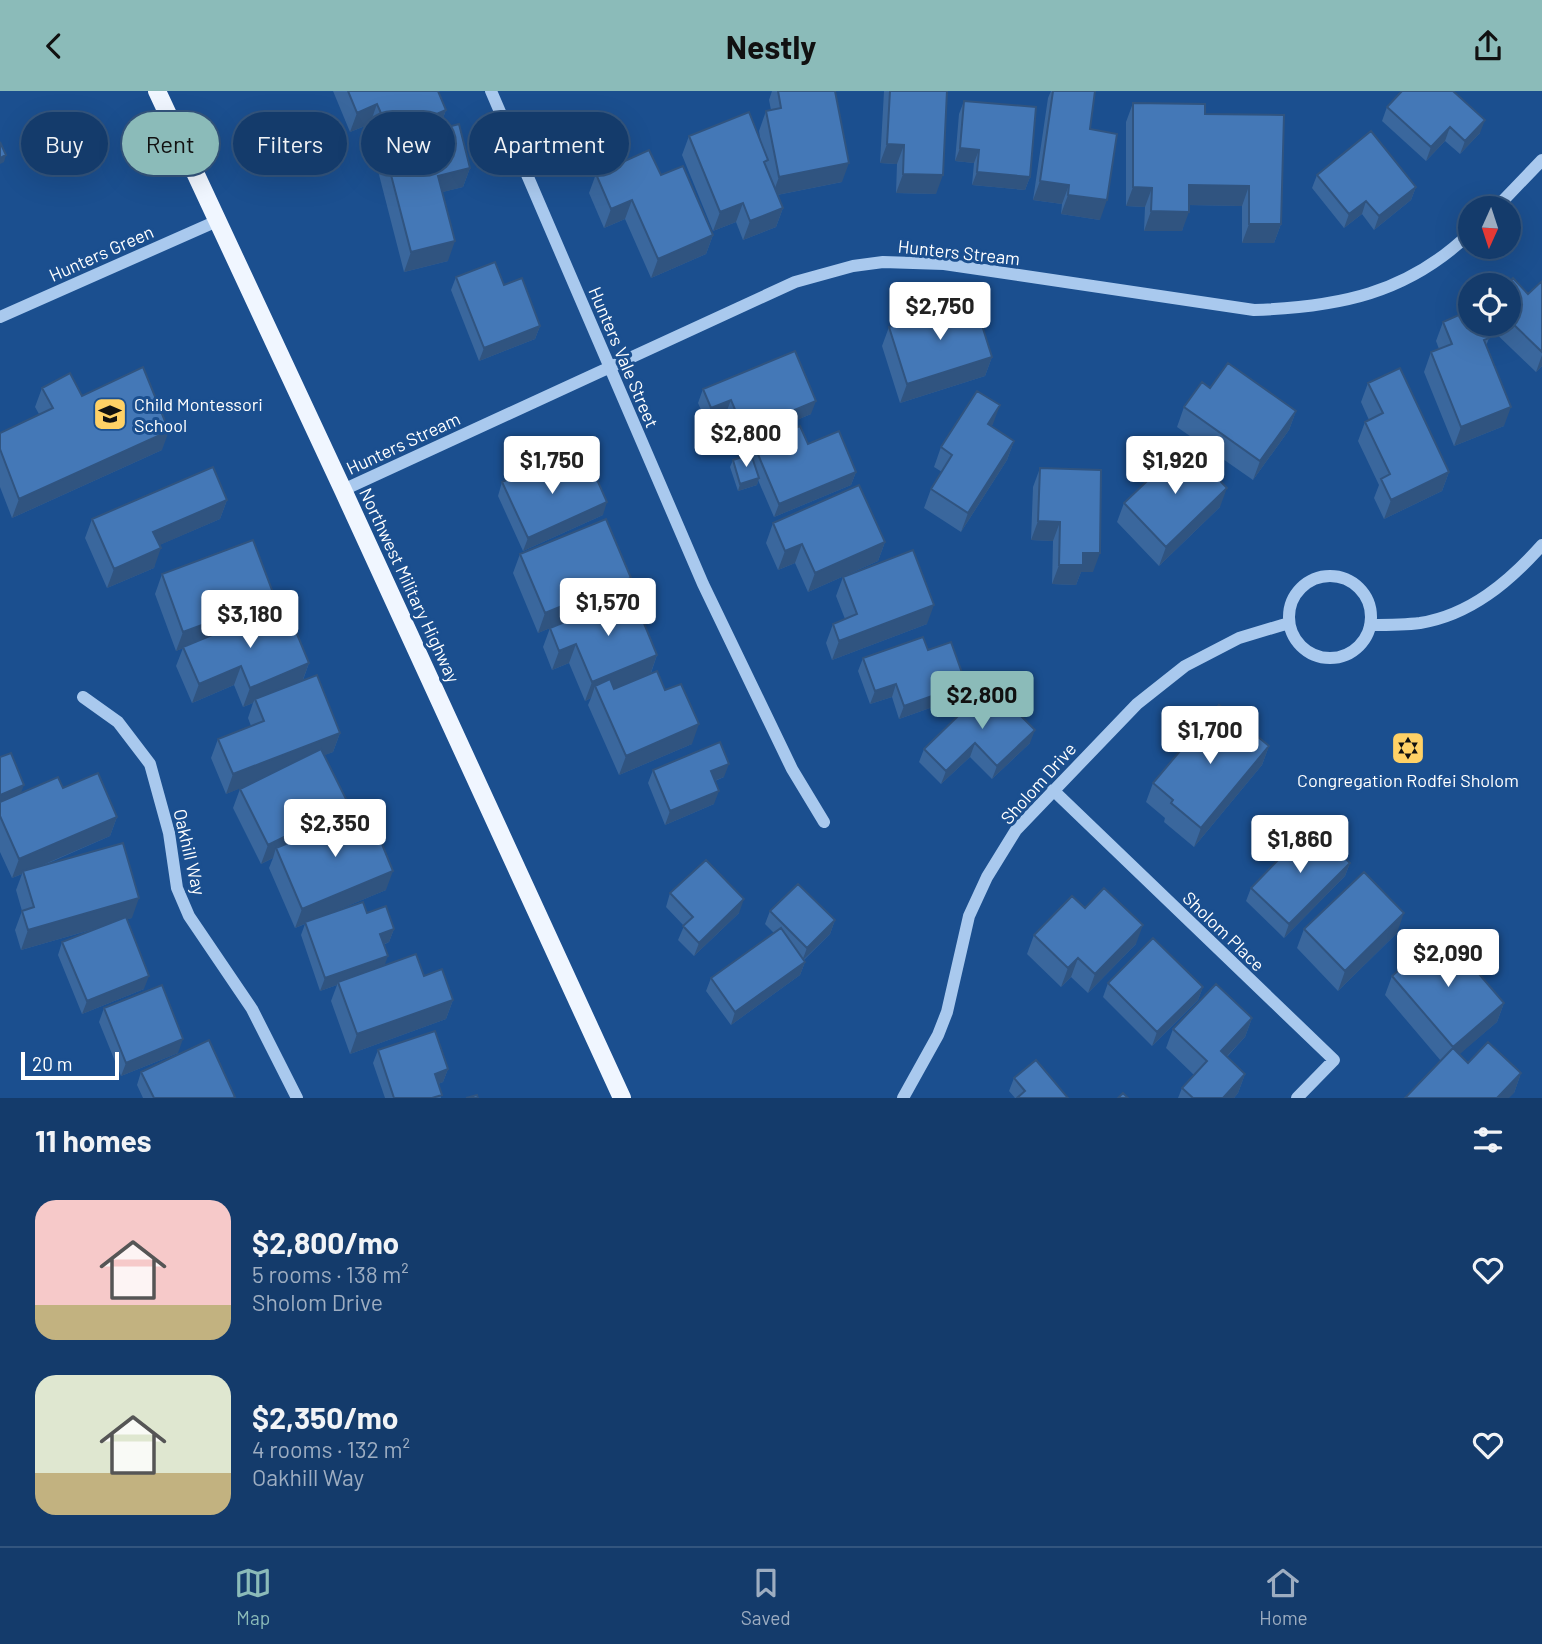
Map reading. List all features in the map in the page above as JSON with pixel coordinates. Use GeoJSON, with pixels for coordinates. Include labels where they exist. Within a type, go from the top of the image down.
{"type":"FeatureCollection","features":[{"type":"Feature","properties":{"kind":"main road","name":"Northwest Military Highway"},"geometry":{"type":"LineString","coordinates":[[157,91],[622,1098]]}},
{"type":"Feature","properties":{"kind":"street","name":"Hunters Vale Street"},"geometry":{"type":"LineString","coordinates":[[491,91],[703,584],[792,769],[824,822]]}},
{"type":"Feature","properties":{"kind":"street"},"geometry":{"type":"LineString","coordinates":[[1508,196],[1542,160]]}},
{"type":"Feature","properties":{"kind":"street","name":"Hunters Green"},"geometry":{"type":"LineString","coordinates":[[0,317],[217,221]]}},
{"type":"Feature","properties":{"kind":"street","name":"Hunters Stream"},"geometry":{"type":"LineString","coordinates":[[343,490],[795,282],[853,265],[893,261],[934,263],[1254,310],[1295,309],[1349,301],[1380,291],[1410,277],[1458,245]]}},
{"type":"Feature","properties":{"kind":"street"},"geometry":{"type":"LineString","coordinates":[[1370,625],[1421,623],[1476,605],[1520,570],[1542,545]]}},
{"type":"Feature","properties":{"kind":"street"},"geometry":{"type":"LineString","coordinates":[[1325,577],[1341,577],[1355,585],[1366,596],[1371,611],[1370,625],[1363,642],[1351,653],[1336,658],[1320,657],[1305,650],[1294,638],[1289,623],[1290,607],[1297,593],[1309,582],[1325,577]]}},
{"type":"Feature","properties":{"kind":"street","name":"Sholom Drive"},"geometry":{"type":"LineString","coordinates":[[903,1098],[947,1012],[969,916],[987,877],[1016,830],[1137,704],[1185,666],[1239,638],[1289,623]]}},
{"type":"Feature","properties":{"kind":"street","name":"Oakhill Way"},"geometry":{"type":"LineString","coordinates":[[83,697],[118,722],[150,764],[169,833],[177,888],[189,916],[252,1009],[296,1098]]}},
{"type":"Feature","properties":{"kind":"street","name":"Sholom Place"},"geometry":{"type":"LineString","coordinates":[[1053,790],[1334,1060],[1297,1098]]}},
{"type":"Feature","properties":{"kind":"building"},"geometry":{"type":"Polygon","coordinates":[[[348,91],[438,91],[446,110],[380,112],[377,104],[357,113],[348,91]]]}},
{"type":"Feature","properties":{"kind":"building"},"geometry":{"type":"Polygon","coordinates":[[[778,91],[835,91],[849,163],[779,177],[766,111],[781,108],[778,91]]]}},
{"type":"Feature","properties":{"kind":"building"},"geometry":{"type":"Polygon","coordinates":[[[890,91],[947,91],[943,175],[903,174],[904,145],[887,144],[890,91]]]}},
{"type":"Feature","properties":{"kind":"building"},"geometry":{"type":"Polygon","coordinates":[[[1053,91],[1095,91],[1090,129],[1117,134],[1107,200],[1068,195],[1069,185],[1040,181],[1053,91]]]}},
{"type":"Feature","properties":{"kind":"building"},"geometry":{"type":"Polygon","coordinates":[[[1402,91],[1453,91],[1485,120],[1465,141],[1450,127],[1431,147],[1387,107],[1402,91]]]}},
{"type":"Feature","properties":{"kind":"building"},"geometry":{"type":"Polygon","coordinates":[[[964,101],[1036,107],[1030,177],[977,172],[979,150],[960,148],[964,101]]]}},
{"type":"Feature","properties":{"kind":"building"},"geometry":{"type":"Polygon","coordinates":[[[1133,103],[1205,104],[1205,114],[1284,115],[1281,224],[1249,224],[1249,186],[1189,185],[1189,212],[1151,211],[1152,188],[1133,187],[1133,103]]]}},
{"type":"Feature","properties":{"kind":"building"},"geometry":{"type":"Polygon","coordinates":[[[749,112],[768,160],[764,162],[783,208],[750,221],[743,203],[720,212],[689,136],[749,112]]]}},
{"type":"Feature","properties":{"kind":"building"},"geometry":{"type":"Polygon","coordinates":[[[459,124],[469,168],[455,172],[455,125],[459,124]]]}},
{"type":"Feature","properties":{"kind":"building"},"geometry":{"type":"Polygon","coordinates":[[[1371,131],[1416,187],[1379,216],[1366,201],[1349,214],[1317,175],[1371,131]]]}},
{"type":"Feature","properties":{"kind":"building"},"geometry":{"type":"Polygon","coordinates":[[[0,142],[6,155],[0,158],[0,142]]]}},
{"type":"Feature","properties":{"kind":"building"},"geometry":{"type":"Polygon","coordinates":[[[649,150],[661,175],[683,166],[713,235],[658,259],[632,200],[611,209],[596,175],[629,175],[629,159],[649,150]]]}},
{"type":"Feature","properties":{"kind":"building"},"geometry":{"type":"Polygon","coordinates":[[[391,175],[442,175],[438,176],[455,241],[411,252],[391,175]]]}},
{"type":"Feature","properties":{"kind":"building"},"geometry":{"type":"Polygon","coordinates":[[[495,262],[504,285],[522,278],[540,326],[484,348],[456,277],[495,262]]]}},
{"type":"Feature","properties":{"kind":"building"},"geometry":{"type":"Polygon","coordinates":[[[1542,281],[1542,352],[1521,332],[1521,287],[1528,294],[1542,281]]]}},
{"type":"Feature","properties":{"kind":"building"},"geometry":{"type":"Polygon","coordinates":[[[974,300],[992,357],[907,384],[889,327],[974,300]]]}},
{"type":"Feature","properties":{"kind":"building"},"geometry":{"type":"Polygon","coordinates":[[[1458,315],[1458,336],[1488,336],[1484,340],[1511,407],[1461,427],[1431,352],[1452,344],[1443,322],[1458,315]]]}},
{"type":"Feature","properties":{"kind":"building"},"geometry":{"type":"Polygon","coordinates":[[[795,351],[816,401],[744,431],[731,400],[711,408],[703,389],[795,351]]]}},
{"type":"Feature","properties":{"kind":"building"},"geometry":{"type":"Polygon","coordinates":[[[1228,363],[1296,411],[1260,461],[1184,407],[1202,382],[1210,388],[1228,363]]]}},
{"type":"Feature","properties":{"kind":"building","name":"Child Montessori School"},"geometry":{"type":"Polygon","coordinates":[[[143,367],[169,431],[19,499],[0,449],[0,433],[53,408],[42,388],[70,373],[82,396],[143,367]]]}},
{"type":"Feature","properties":{"kind":"building"},"geometry":{"type":"Polygon","coordinates":[[[1400,368],[1449,472],[1391,500],[1381,479],[1390,474],[1365,422],[1383,413],[1368,383],[1400,368]]]}},
{"type":"Feature","properties":{"kind":"building"},"geometry":{"type":"Polygon","coordinates":[[[977,391],[1000,405],[988,424],[1014,441],[968,513],[931,489],[952,455],[941,447],[977,391]]]}},
{"type":"Feature","properties":{"kind":"building"},"geometry":{"type":"Polygon","coordinates":[[[800,426],[808,444],[839,431],[856,472],[779,504],[754,445],[800,426]]]}},
{"type":"Feature","properties":{"kind":"building"},"geometry":{"type":"Polygon","coordinates":[[[1185,445],[1227,488],[1166,547],[1124,503],[1185,445]]]}},
{"type":"Feature","properties":{"kind":"building"},"geometry":{"type":"Polygon","coordinates":[[[751,454],[759,478],[740,484],[733,460],[751,454]]]}},
{"type":"Feature","properties":{"kind":"building"},"geometry":{"type":"Polygon","coordinates":[[[556,458],[565,479],[591,466],[607,502],[528,538],[502,482],[556,458]]]}},
{"type":"Feature","properties":{"kind":"building"},"geometry":{"type":"Polygon","coordinates":[[[213,467],[227,500],[153,532],[161,548],[114,569],[92,519],[213,467]]]}},
{"type":"Feature","properties":{"kind":"building"},"geometry":{"type":"Polygon","coordinates":[[[1040,468],[1101,470],[1100,553],[1083,553],[1083,565],[1059,565],[1060,522],[1038,521],[1040,468]]]}},
{"type":"Feature","properties":{"kind":"building"},"geometry":{"type":"Polygon","coordinates":[[[859,485],[885,542],[815,573],[802,544],[785,551],[773,523],[859,485]]]}},
{"type":"Feature","properties":{"kind":"building"},"geometry":{"type":"Polygon","coordinates":[[[606,519],[631,578],[545,613],[520,554],[606,519]]]}},
{"type":"Feature","properties":{"kind":"building"},"geometry":{"type":"Polygon","coordinates":[[[253,540],[275,598],[183,632],[162,574],[253,540]]]}},
{"type":"Feature","properties":{"kind":"building"},"geometry":{"type":"Polygon","coordinates":[[[913,550],[934,605],[839,641],[833,624],[857,614],[843,577],[913,550]]]}},
{"type":"Feature","properties":{"kind":"building"},"geometry":{"type":"Polygon","coordinates":[[[632,594],[657,655],[592,682],[576,644],[559,651],[550,628],[632,594]]]}},
{"type":"Feature","properties":{"kind":"building"},"geometry":{"type":"Polygon","coordinates":[[[285,605],[309,663],[250,688],[241,666],[199,684],[183,647],[285,605]]]}},
{"type":"Feature","properties":{"kind":"building"},"geometry":{"type":"Polygon","coordinates":[[[923,637],[928,650],[951,642],[966,684],[904,706],[896,684],[875,691],[863,658],[923,637]]]}},
{"type":"Feature","properties":{"kind":"building"},"geometry":{"type":"Polygon","coordinates":[[[657,671],[665,690],[681,684],[699,724],[626,756],[595,686],[610,679],[614,689],[657,671]]]}},
{"type":"Feature","properties":{"kind":"building"},"geometry":{"type":"Polygon","coordinates":[[[317,675],[340,733],[233,774],[218,739],[264,721],[255,699],[317,675]]]}},
{"type":"Feature","properties":{"kind":"building"},"geometry":{"type":"Polygon","coordinates":[[[990,685],[1035,730],[997,766],[975,743],[946,771],[924,749],[990,685]]]}},
{"type":"Feature","properties":{"kind":"building"},"geometry":{"type":"Polygon","coordinates":[[[1219,705],[1269,746],[1201,828],[1171,803],[1173,800],[1153,783],[1219,705]]]}},
{"type":"Feature","properties":{"kind":"building"},"geometry":{"type":"Polygon","coordinates":[[[720,742],[729,764],[711,771],[719,791],[670,811],[653,770],[720,742]]]}},
{"type":"Feature","properties":{"kind":"building"},"geometry":{"type":"Polygon","coordinates":[[[321,749],[349,805],[268,845],[240,789],[321,749]]]}},
{"type":"Feature","properties":{"kind":"building"},"geometry":{"type":"Polygon","coordinates":[[[11,753],[24,785],[0,795],[0,757],[11,753]]]}},
{"type":"Feature","properties":{"kind":"building"},"geometry":{"type":"Polygon","coordinates":[[[98,773],[117,817],[19,859],[0,816],[0,802],[58,777],[63,788],[98,773]]]}},
{"type":"Feature","properties":{"kind":"building"},"geometry":{"type":"Polygon","coordinates":[[[368,810],[393,871],[302,909],[276,848],[368,810]]]}},
{"type":"Feature","properties":{"kind":"building"},"geometry":{"type":"Polygon","coordinates":[[[1311,826],[1350,863],[1289,924],[1251,888],[1311,826]]]}},
{"type":"Feature","properties":{"kind":"building"},"geometry":{"type":"Polygon","coordinates":[[[123,843],[139,898],[28,930],[22,911],[34,907],[23,871],[123,843]]]}},
{"type":"Feature","properties":{"kind":"building"},"geometry":{"type":"Polygon","coordinates":[[[706,860],[744,899],[699,943],[683,926],[693,917],[670,893],[706,860]]]}},
{"type":"Feature","properties":{"kind":"building"},"geometry":{"type":"Polygon","coordinates":[[[1364,872],[1404,913],[1345,971],[1304,929],[1364,872]]]}},
{"type":"Feature","properties":{"kind":"building"},"geometry":{"type":"Polygon","coordinates":[[[798,884],[835,920],[807,948],[770,911],[798,884]]]}},
{"type":"Feature","properties":{"kind":"building"},"geometry":{"type":"Polygon","coordinates":[[[1104,888],[1143,925],[1095,974],[1078,958],[1068,968],[1034,935],[1072,896],[1085,908],[1104,888]]]}},
{"type":"Feature","properties":{"kind":"building"},"geometry":{"type":"Polygon","coordinates":[[[363,902],[367,913],[386,906],[394,929],[380,934],[388,956],[325,978],[305,922],[363,902]]]}},
{"type":"Feature","properties":{"kind":"building"},"geometry":{"type":"Polygon","coordinates":[[[126,917],[149,976],[87,1001],[62,942],[126,917]]]}},
{"type":"Feature","properties":{"kind":"building"},"geometry":{"type":"Polygon","coordinates":[[[781,928],[805,962],[735,1012],[711,978],[781,928]]]}},
{"type":"Feature","properties":{"kind":"building"},"geometry":{"type":"Polygon","coordinates":[[[1443,932],[1504,1003],[1453,1047],[1392,976],[1443,932]]]}},
{"type":"Feature","properties":{"kind":"building"},"geometry":{"type":"Polygon","coordinates":[[[1153,938],[1203,987],[1157,1032],[1108,983],[1153,938]]]}},
{"type":"Feature","properties":{"kind":"building"},"geometry":{"type":"Polygon","coordinates":[[[416,954],[424,976],[442,969],[453,1000],[357,1034],[338,982],[416,954]]]}},
{"type":"Feature","properties":{"kind":"building"},"geometry":{"type":"Polygon","coordinates":[[[1216,984],[1252,1018],[1221,1051],[1245,1074],[1223,1098],[1193,1098],[1182,1088],[1207,1061],[1173,1029],[1216,984]]]}},
{"type":"Feature","properties":{"kind":"building"},"geometry":{"type":"Polygon","coordinates":[[[162,985],[183,1039],[126,1063],[104,1008],[162,985]]]}},
{"type":"Feature","properties":{"kind":"building"},"geometry":{"type":"Polygon","coordinates":[[[435,1031],[448,1069],[435,1074],[442,1095],[432,1098],[394,1098],[378,1050],[435,1031]]]}},
{"type":"Feature","properties":{"kind":"building"},"geometry":{"type":"Polygon","coordinates":[[[209,1040],[235,1097],[154,1098],[141,1072],[209,1040]]]}},
{"type":"Feature","properties":{"kind":"building"},"geometry":{"type":"Polygon","coordinates":[[[1488,1042],[1521,1073],[1497,1098],[1405,1098],[1453,1048],[1468,1063],[1488,1042]]]}},
{"type":"Feature","properties":{"kind":"building"},"geometry":{"type":"Polygon","coordinates":[[[1036,1060],[1068,1098],[1017,1098],[1025,1091],[1014,1078],[1036,1060]]]}},
{"type":"Feature","properties":{"kind":"place","name":"Child Montessori School"},"geometry":{"type":"Point","coordinates":[110,414]}},
{"type":"Feature","properties":{"kind":"place","name":"Congregation Rodfei Sholom"},"geometry":{"type":"Point","coordinates":[1408,748]}}]}
